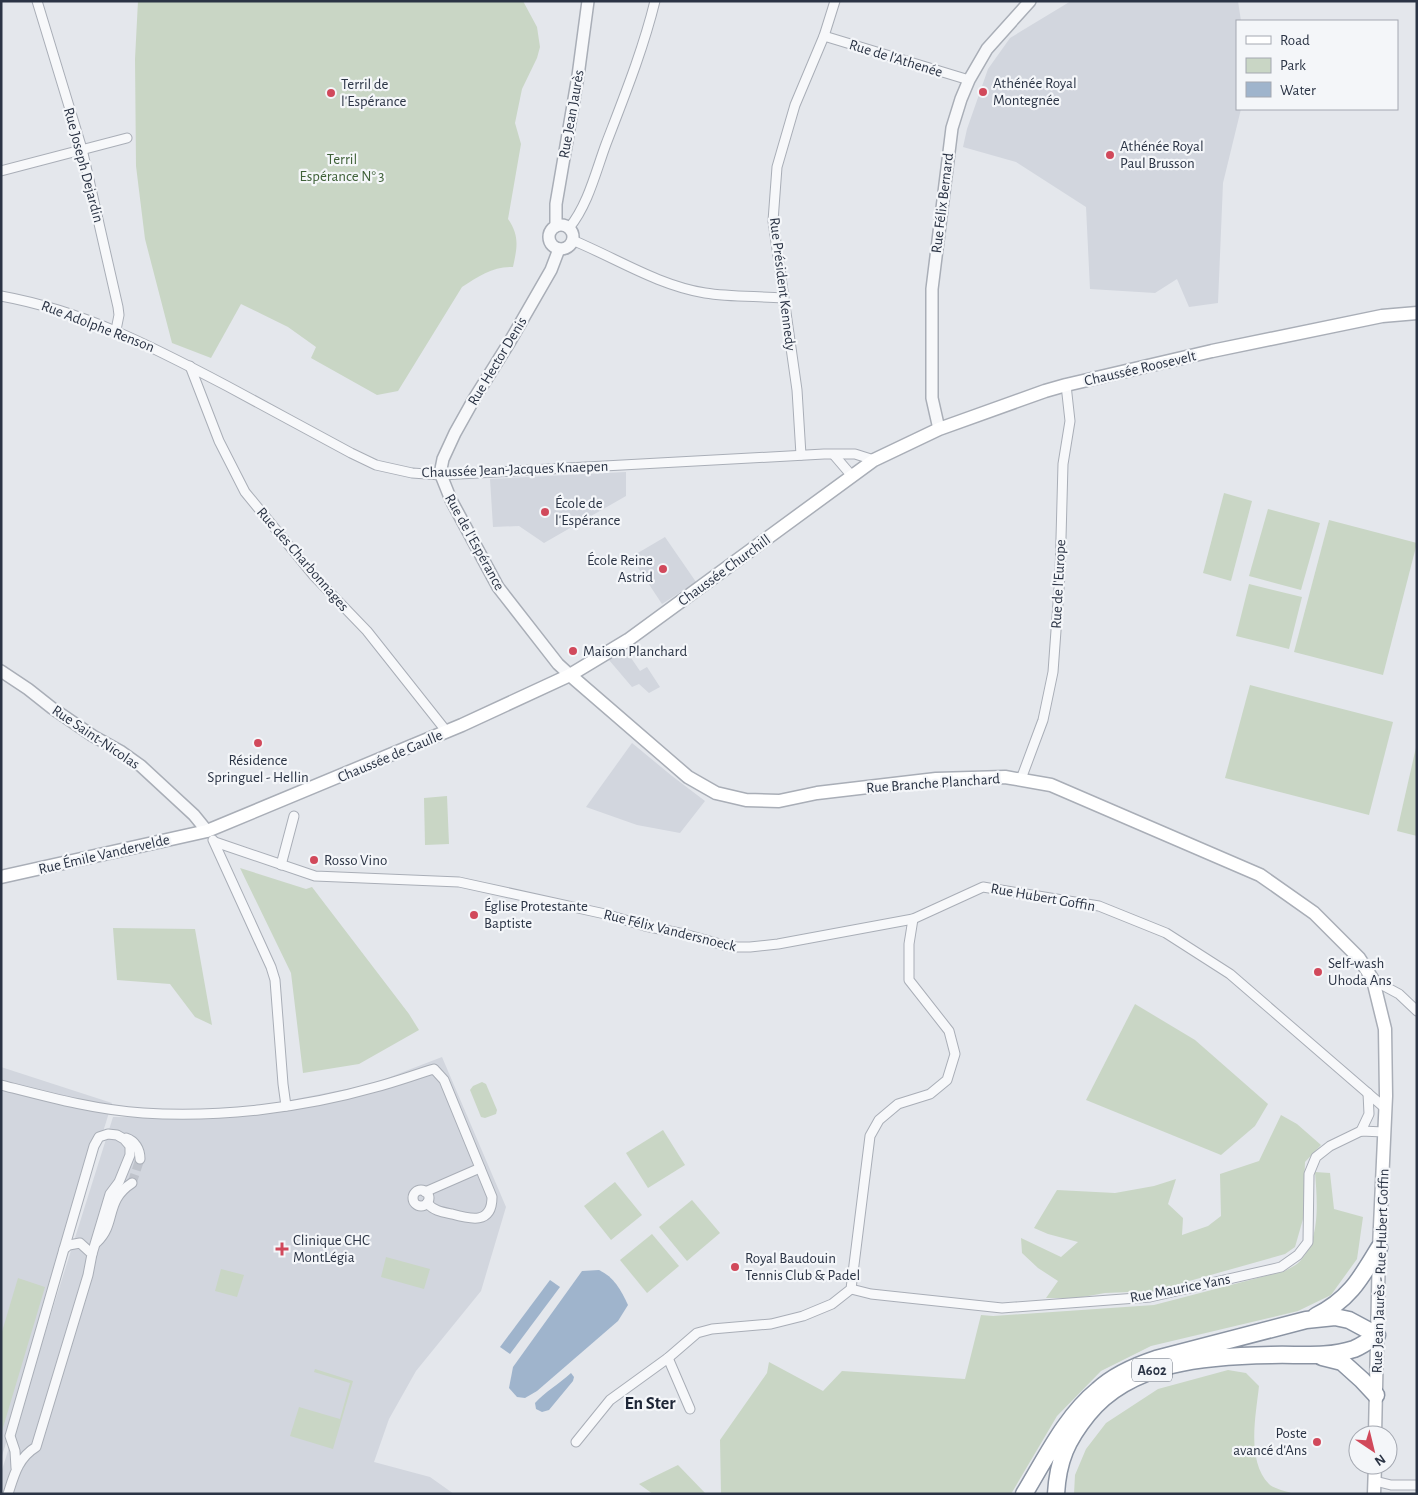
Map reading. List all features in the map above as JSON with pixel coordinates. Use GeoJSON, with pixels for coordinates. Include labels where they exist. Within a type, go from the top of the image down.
{"type":"FeatureCollection","features":[{"type":"Feature","properties":{"kind":"highway","name":"A602"},"geometry":{"type":"LineString","coordinates":[[1306,1320],[1332,1308],[1342,1300],[1354,1288],[1379,1248]]}},
{"type":"Feature","properties":{"kind":"highway","name":"A602"},"geometry":{"type":"LineString","coordinates":[[1024,1494],[1080,1406],[1110,1380],[1141,1364],[1306,1320],[1335,1317],[1349,1320],[1377,1335]]}},
{"type":"Feature","properties":{"kind":"highway","name":"A602"},"geometry":{"type":"LineString","coordinates":[[1318,1356],[1354,1348],[1377,1335]]}},
{"type":"Feature","properties":{"kind":"highway","name":"A602"},"geometry":{"type":"LineString","coordinates":[[1056,1494],[1059,1466],[1073,1432],[1096,1405],[1127,1382],[1162,1367],[1216,1358],[1272,1355],[1318,1356],[1342,1362],[1376,1395]]}},
{"type":"Feature","properties":{"kind":"main road","name":"Chaussée Roosevelt"},"geometry":{"type":"LineString","coordinates":[[874,460],[940,429],[1066,385],[1222,349],[1382,316],[1417,313]]}},
{"type":"Feature","properties":{"kind":"main road","name":"Chaussée Churchill"},"geometry":{"type":"LineString","coordinates":[[570,675],[628,640],[874,460]]}},
{"type":"Feature","properties":{"kind":"main road","name":"Chaussée de Gaulle"},"geometry":{"type":"LineString","coordinates":[[207,831],[447,732],[570,675]]}},
{"type":"Feature","properties":{"kind":"main road","name":"Rue Branche Planchard"},"geometry":{"type":"LineString","coordinates":[[570,675],[688,777],[716,793],[738,798],[779,801],[817,793],[936,779],[1005,777],[1051,785],[1260,874],[1314,913],[1359,958],[1374,980]]}},
{"type":"Feature","properties":{"kind":"main road","name":"Rue Émile Vandervelde"},"geometry":{"type":"LineString","coordinates":[[1,877],[207,831]]}},
{"type":"Feature","properties":{"kind":"main road"},"geometry":{"type":"LineString","coordinates":[[1374,980],[1385,1029],[1385,1108]]}},
{"type":"Feature","properties":{"kind":"main road","name":"Rue Jean Jaurès - Rue Hubert Goffin"},"geometry":{"type":"LineString","coordinates":[[1375,1425],[1379,1248],[1385,1108]]}},
{"type":"Feature","properties":{"kind":"main road"},"geometry":{"type":"LineString","coordinates":[[1374,1488],[1375,1475]]}},
{"type":"Feature","properties":{"kind":"street","name":"Rue Joseph Dejardin"},"geometry":{"type":"LineString","coordinates":[[37,1],[82,149],[116,298],[119,315],[116,330]]}},
{"type":"Feature","properties":{"kind":"street","name":"Rue Jean Jaurès"},"geometry":{"type":"LineString","coordinates":[[556,226],[556,204],[578,76],[588,1]]}},
{"type":"Feature","properties":{"kind":"street"},"geometry":{"type":"LineString","coordinates":[[568,228],[577,217],[593,179],[656,1]]}},
{"type":"Feature","properties":{"kind":"street","name":"Rue Président Kennedy"},"geometry":{"type":"LineString","coordinates":[[801,456],[797,390],[772,221],[777,167],[795,105],[824,36],[835,1]]}},
{"type":"Feature","properties":{"kind":"street","name":"Rue Félix Bernard"},"geometry":{"type":"LineString","coordinates":[[940,429],[932,398],[932,288],[950,136],[956,112],[969,80],[987,49],[1030,1]]}},
{"type":"Feature","properties":{"kind":"street","name":"Rue de l'Athenée"},"geometry":{"type":"LineString","coordinates":[[824,36],[969,80]]}},
{"type":"Feature","properties":{"kind":"street"},"geometry":{"type":"LineString","coordinates":[[1,171],[127,138]]}},
{"type":"Feature","properties":{"kind":"street"},"geometry":{"type":"LineString","coordinates":[[563,225],[568,228],[572,232],[572,240],[567,247],[559,248],[552,244],[549,237],[552,229],[563,225]]}},
{"type":"Feature","properties":{"kind":"street"},"geometry":{"type":"LineString","coordinates":[[572,240],[666,282],[705,292],[782,298]]}},
{"type":"Feature","properties":{"kind":"street","name":"Rue Hector Denis"},"geometry":{"type":"LineString","coordinates":[[441,475],[442,462],[449,446],[551,270],[559,248]]}},
{"type":"Feature","properties":{"kind":"street","name":"Rue Adolphe Renson"},"geometry":{"type":"LineString","coordinates":[[1,296],[34,302],[116,330],[190,366]]}},
{"type":"Feature","properties":{"kind":"street","name":"Chaussée Jean-Jacques Knaepen"},"geometry":{"type":"LineString","coordinates":[[190,366],[376,465],[412,473],[441,475],[855,454],[874,460]]}},
{"type":"Feature","properties":{"kind":"street","name":"Rue des Charbonnages"},"geometry":{"type":"LineString","coordinates":[[190,366],[219,441],[244,492],[314,576],[367,631],[447,732]]}},
{"type":"Feature","properties":{"kind":"street","name":"Rue de l'Europe"},"geometry":{"type":"LineString","coordinates":[[1021,779],[1043,720],[1053,672],[1060,575],[1063,464],[1070,421],[1066,385]]}},
{"type":"Feature","properties":{"kind":"street"},"geometry":{"type":"LineString","coordinates":[[834,455],[852,476]]}},
{"type":"Feature","properties":{"kind":"street","name":"Rue de l'Espérance"},"geometry":{"type":"LineString","coordinates":[[441,475],[451,500],[498,587],[558,664],[570,675]]}},
{"type":"Feature","properties":{"kind":"street","name":"Rue Saint-Nicolas"},"geometry":{"type":"LineString","coordinates":[[1,671],[93,736],[120,751],[141,766],[194,816],[207,831]]}},
{"type":"Feature","properties":{"kind":"street"},"geometry":{"type":"LineString","coordinates":[[281,865],[294,816]]}},
{"type":"Feature","properties":{"kind":"street"},"geometry":{"type":"LineString","coordinates":[[207,831],[215,842],[273,973],[286,1106]]}},
{"type":"Feature","properties":{"kind":"street","name":"Rue Félix Vandersnoeck"},"geometry":{"type":"LineString","coordinates":[[215,842],[315,876],[459,882],[605,914],[731,947],[778,944],[912,919]]}},
{"type":"Feature","properties":{"kind":"street","name":"Rue Hubert Goffin"},"geometry":{"type":"LineString","coordinates":[[912,919],[983,887],[1099,906],[1166,933],[1230,974],[1385,1108]]}},
{"type":"Feature","properties":{"kind":"street"},"geometry":{"type":"LineString","coordinates":[[576,1442],[610,1400],[668,1358],[697,1333],[712,1329],[771,1324],[803,1316],[832,1304],[850,1288],[870,1136],[879,1120],[898,1104],[930,1094],[947,1080],[955,1054],[949,1031],[909,980],[909,944],[912,919]]}},
{"type":"Feature","properties":{"kind":"street","name":"Rue Branche Planchard"},"geometry":{"type":"LineString","coordinates":[[1374,980],[1399,994],[1417,1011]]}},
{"type":"Feature","properties":{"kind":"street"},"geometry":{"type":"LineString","coordinates":[[1,1085],[102,1108],[142,1113],[212,1114],[286,1106],[375,1088],[434,1069],[444,1080],[492,1197],[492,1205],[482,1218],[473,1220],[433,1209],[427,1203]]}},
{"type":"Feature","properties":{"kind":"street"},"geometry":{"type":"LineString","coordinates":[[1360,1131],[1369,1114],[1368,1093]]}},
{"type":"Feature","properties":{"kind":"street","name":"Rue Maurice Yans"},"geometry":{"type":"LineString","coordinates":[[850,1288],[870,1294],[1002,1308],[1150,1297],[1281,1267],[1298,1255],[1308,1242],[1309,1174],[1316,1157],[1330,1146],[1360,1131],[1384,1132]]}},
{"type":"Feature","properties":{"kind":"street"},"geometry":{"type":"LineString","coordinates":[[16,1468],[15,1451],[10,1436],[94,1146],[99,1137],[108,1134],[130,1139],[139,1150],[140,1159]]}},
{"type":"Feature","properties":{"kind":"street"},"geometry":{"type":"LineString","coordinates":[[8,1494],[16,1468],[24,1456],[36,1447],[88,1275],[92,1254],[110,1194],[120,1182],[130,1155],[130,1146],[121,1137]]}},
{"type":"Feature","properties":{"kind":"street"},"geometry":{"type":"LineString","coordinates":[[425,1192],[480,1168]]}},
{"type":"Feature","properties":{"kind":"street"},"geometry":{"type":"LineString","coordinates":[[95,1244],[104,1235],[117,1196],[132,1183]]}},
{"type":"Feature","properties":{"kind":"street"},"geometry":{"type":"LineString","coordinates":[[420,1190],[425,1192],[429,1198],[427,1203],[423,1206],[418,1206],[413,1200],[415,1193],[420,1190]]}},
{"type":"Feature","properties":{"kind":"street"},"geometry":{"type":"LineString","coordinates":[[64,1249],[69,1245],[80,1243],[92,1254]]}},
{"type":"Feature","properties":{"kind":"street"},"geometry":{"type":"LineString","coordinates":[[668,1358],[690,1409]]}},
{"type":"Feature","properties":{"kind":"street"},"geometry":{"type":"LineString","coordinates":[[1374,1488],[1391,1484],[1417,1485]]}},
{"type":"Feature","properties":{"kind":"shaded area","name":"Athénée Royal Paul Brusson"},"geometry":{"type":"Polygon","coordinates":[[[1071,1],[1238,1],[1241,20],[1236,20],[1236,110],[1241,110],[1223,183],[1218,303],[1189,307],[1177,279],[1155,293],[1090,289],[1086,207],[1016,162],[963,147],[967,129],[988,69],[1010,38],[1071,1]]]}},
{"type":"Feature","properties":{"kind":"shaded area","name":"École de l'Espérance"},"geometry":{"type":"Polygon","coordinates":[[[626,472],[626,496],[544,543],[519,526],[493,527],[490,479],[626,472]]]}},
{"type":"Feature","properties":{"kind":"shaded area","name":"École Reine Astrid"},"geometry":{"type":"Polygon","coordinates":[[[665,537],[696,582],[662,604],[631,557],[665,537]]]}},
{"type":"Feature","properties":{"kind":"shaded area"},"geometry":{"type":"Polygon","coordinates":[[[627,652],[640,671],[647,667],[660,687],[649,693],[639,684],[632,687],[609,660],[627,652]]]}},
{"type":"Feature","properties":{"kind":"shaded area"},"geometry":{"type":"Polygon","coordinates":[[[632,743],[705,801],[680,833],[637,825],[586,807],[632,743]]]}},
{"type":"Feature","properties":{"kind":"shaded area","name":"Clinique CHC MontLégia"},"geometry":{"type":"Polygon","coordinates":[[[442,1057],[506,1207],[481,1291],[416,1371],[389,1419],[374,1462],[430,1477],[454,1494],[1,1494],[1,1473],[113,1117],[200,1118],[372,1084],[442,1057]]]}},
{"type":"Feature","properties":{"kind":"shaded area"},"geometry":{"type":"Polygon","coordinates":[[[1,1067],[112,1103],[1,1459],[1,1067]]]}},
{"type":"Feature","properties":{"kind":"green space","name":"Terril Espérance N° 3"},"geometry":{"type":"Polygon","coordinates":[[[138,1],[523,1],[537,27],[540,47],[537,58],[522,89],[515,123],[521,144],[508,219],[516,237],[516,254],[513,267],[493,270],[462,287],[398,391],[377,395],[311,358],[316,347],[288,327],[241,304],[211,358],[172,343],[145,239],[136,166],[135,59],[138,1]]]}},
{"type":"Feature","properties":{"kind":"green space"},"geometry":{"type":"Polygon","coordinates":[[[1224,493],[1252,501],[1231,581],[1203,573],[1224,493]]]}},
{"type":"Feature","properties":{"kind":"green space"},"geometry":{"type":"Polygon","coordinates":[[[1268,509],[1320,523],[1301,590],[1249,576],[1268,509]]]}},
{"type":"Feature","properties":{"kind":"green space"},"geometry":{"type":"Polygon","coordinates":[[[1329,520],[1417,543],[1383,675],[1294,652],[1329,520]]]}},
{"type":"Feature","properties":{"kind":"green space"},"geometry":{"type":"Polygon","coordinates":[[[1249,584],[1302,597],[1289,649],[1236,636],[1249,584]]]}},
{"type":"Feature","properties":{"kind":"green space"},"geometry":{"type":"Polygon","coordinates":[[[1250,685],[1393,722],[1369,815],[1225,778],[1250,685]]]}},
{"type":"Feature","properties":{"kind":"green space"},"geometry":{"type":"Polygon","coordinates":[[[1417,743],[1417,836],[1397,831],[1417,743]]]}},
{"type":"Feature","properties":{"kind":"green space"},"geometry":{"type":"Polygon","coordinates":[[[447,796],[449,844],[425,845],[424,798],[447,796]]]}},
{"type":"Feature","properties":{"kind":"green space"},"geometry":{"type":"Polygon","coordinates":[[[240,868],[306,889],[312,887],[409,1014],[419,1030],[359,1064],[303,1073],[291,973],[240,868]]]}},
{"type":"Feature","properties":{"kind":"green space"},"geometry":{"type":"Polygon","coordinates":[[[113,928],[195,929],[212,1025],[195,1017],[170,984],[117,980],[113,928]]]}},
{"type":"Feature","properties":{"kind":"green space"},"geometry":{"type":"Polygon","coordinates":[[[1135,1004],[1195,1040],[1268,1104],[1255,1126],[1221,1155],[1086,1100],[1135,1004]]]}},
{"type":"Feature","properties":{"kind":"green space"},"geometry":{"type":"Polygon","coordinates":[[[482,1082],[486,1084],[497,1110],[496,1114],[485,1118],[481,1117],[470,1090],[473,1086],[482,1082]]]}},
{"type":"Feature","properties":{"kind":"green space"},"geometry":{"type":"Polygon","coordinates":[[[1281,1115],[1297,1124],[1321,1145],[1305,1162],[1303,1219],[1295,1247],[1285,1254],[1154,1291],[1105,1293],[1077,1298],[1046,1298],[1058,1281],[1038,1268],[1022,1253],[1021,1238],[1061,1257],[1078,1242],[1034,1228],[1057,1190],[1115,1193],[1154,1186],[1176,1179],[1168,1204],[1183,1218],[1182,1235],[1208,1226],[1221,1216],[1220,1174],[1259,1161],[1281,1115]]]}},
{"type":"Feature","properties":{"kind":"green space"},"geometry":{"type":"Polygon","coordinates":[[[663,1130],[685,1165],[648,1188],[626,1153],[663,1130]]]}},
{"type":"Feature","properties":{"kind":"green space"},"geometry":{"type":"Polygon","coordinates":[[[1315,1172],[1330,1173],[1334,1209],[1363,1217],[1357,1259],[1331,1295],[1298,1311],[1151,1346],[1101,1371],[1057,1416],[1011,1494],[721,1494],[720,1440],[767,1373],[769,1362],[823,1391],[842,1371],[965,1379],[981,1315],[993,1316],[1154,1305],[1285,1271],[1301,1260],[1312,1241],[1316,1218],[1315,1172]]]}},
{"type":"Feature","properties":{"kind":"green space"},"geometry":{"type":"Polygon","coordinates":[[[615,1182],[642,1215],[611,1240],[584,1206],[615,1182]]]}},
{"type":"Feature","properties":{"kind":"green space"},"geometry":{"type":"Polygon","coordinates":[[[692,1200],[720,1233],[687,1261],[659,1227],[692,1200]]]}},
{"type":"Feature","properties":{"kind":"green space"},"geometry":{"type":"Polygon","coordinates":[[[652,1234],[679,1266],[647,1293],[620,1260],[652,1234]]]}},
{"type":"Feature","properties":{"kind":"green space"},"geometry":{"type":"Polygon","coordinates":[[[386,1257],[430,1269],[424,1289],[381,1277],[386,1257]]]}},
{"type":"Feature","properties":{"kind":"green space"},"geometry":{"type":"Polygon","coordinates":[[[221,1269],[244,1275],[237,1297],[215,1291],[221,1269]]]}},
{"type":"Feature","properties":{"kind":"green space"},"geometry":{"type":"Polygon","coordinates":[[[18,1278],[45,1287],[2,1431],[1,1335],[18,1278]]]}},
{"type":"Feature","properties":{"kind":"green space"},"geometry":{"type":"Polygon","coordinates":[[[315,1369],[353,1381],[333,1449],[290,1436],[299,1407],[340,1419],[350,1383],[314,1372],[315,1369]]]}},
{"type":"Feature","properties":{"kind":"green space"},"geometry":{"type":"Polygon","coordinates":[[[1228,1370],[1246,1373],[1259,1386],[1254,1437],[1257,1463],[1271,1486],[1294,1494],[1074,1494],[1075,1475],[1086,1449],[1106,1423],[1158,1389],[1228,1370]]]}},
{"type":"Feature","properties":{"kind":"green space"},"geometry":{"type":"Polygon","coordinates":[[[678,1465],[706,1494],[653,1494],[639,1484],[678,1465]]]}},
{"type":"Feature","properties":{"kind":"water"},"geometry":{"type":"Polygon","coordinates":[[[599,1270],[609,1276],[616,1284],[628,1305],[618,1321],[537,1391],[525,1398],[517,1397],[509,1388],[513,1367],[582,1271],[599,1270]]]}},
{"type":"Feature","properties":{"kind":"water"},"geometry":{"type":"Polygon","coordinates":[[[550,1280],[560,1287],[510,1354],[500,1347],[550,1280]]]}},
{"type":"Feature","properties":{"kind":"water"},"geometry":{"type":"Polygon","coordinates":[[[571,1373],[574,1377],[573,1381],[549,1410],[542,1412],[536,1409],[535,1403],[571,1373]]]}},
{"type":"Feature","properties":{"kind":"tunnel"},"geometry":{"type":"LineString","coordinates":[[132,1183],[140,1159]]}},
{"type":"Feature","properties":{"kind":"place","name":"Athénée Royal Montegnée"},"geometry":{"type":"Point","coordinates":[983,92]}},
{"type":"Feature","properties":{"kind":"place","name":"Terril de l'Espérance"},"geometry":{"type":"Point","coordinates":[331,93]}},
{"type":"Feature","properties":{"kind":"place","name":"Athénée Royal Paul Brusson"},"geometry":{"type":"Point","coordinates":[1110,155]}},
{"type":"Feature","properties":{"kind":"place","name":"École de l'Espérance"},"geometry":{"type":"Point","coordinates":[545,512]}},
{"type":"Feature","properties":{"kind":"place","name":"École Reine Astrid"},"geometry":{"type":"Point","coordinates":[663,569]}},
{"type":"Feature","properties":{"kind":"place","name":"Maison Planchard"},"geometry":{"type":"Point","coordinates":[573,651]}},
{"type":"Feature","properties":{"kind":"place","name":"Résidence Springuel - Hellin"},"geometry":{"type":"Point","coordinates":[258,743]}},
{"type":"Feature","properties":{"kind":"place","name":"Rosso Vino"},"geometry":{"type":"Point","coordinates":[314,860]}},
{"type":"Feature","properties":{"kind":"place","name":"Église Protestante Baptiste"},"geometry":{"type":"Point","coordinates":[474,915]}},
{"type":"Feature","properties":{"kind":"place","name":"Self-wash Uhoda Ans"},"geometry":{"type":"Point","coordinates":[1318,972]}},
{"type":"Feature","properties":{"kind":"place","name":"Clinique CHC MontLégia"},"geometry":{"type":"Point","coordinates":[282,1249]}},
{"type":"Feature","properties":{"kind":"place","name":"Royal Baudouin Tennis Club & Padel"},"geometry":{"type":"Point","coordinates":[735,1267]}},
{"type":"Feature","properties":{"kind":"place","name":"Poste avancé d'Ans"},"geometry":{"type":"Point","coordinates":[1317,1442]}},
{"type":"Feature","properties":{"kind":"district","name":"En Ster"},"geometry":{"type":"Point","coordinates":[650,1403]}}]}
